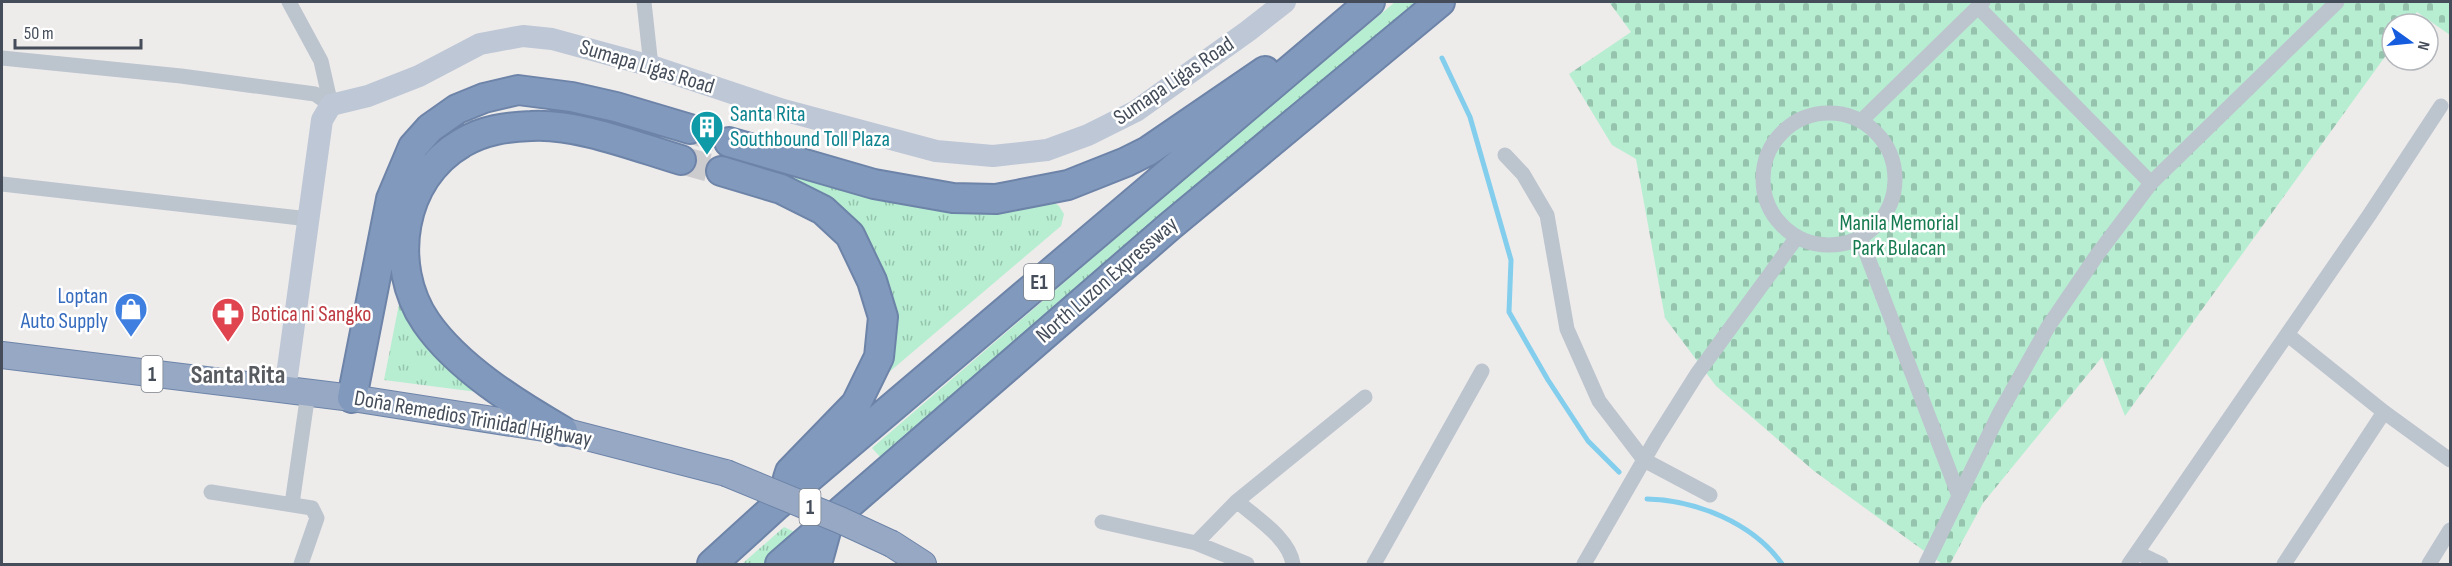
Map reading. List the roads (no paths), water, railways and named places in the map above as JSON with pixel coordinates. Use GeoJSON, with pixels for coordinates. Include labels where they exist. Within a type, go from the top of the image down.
{"type":"FeatureCollection","features":[{"type":"Feature","properties":{"kind":"highway","name":"North Luzon Expressway"},"geometry":{"type":"LineString","coordinates":[[712,564],[777,505],[1370,2]]}},
{"type":"Feature","properties":{"kind":"highway","name":"North Luzon Expressway"},"geometry":{"type":"LineString","coordinates":[[780,564],[1170,226],[1440,2]]}},
{"type":"Feature","properties":{"kind":"highway"},"geometry":{"type":"LineString","coordinates":[[729,141],[874,184],[911,192],[953,198],[996,199],[1018,196],[1068,185],[1126,162],[1148,151],[1261,73],[1302,60]]}},
{"type":"Feature","properties":{"kind":"highway"},"geometry":{"type":"LineString","coordinates":[[360,399],[391,199],[413,147],[430,128],[456,109],[484,98],[518,90],[594,102],[690,129]]}},
{"type":"Feature","properties":{"kind":"highway"},"geometry":{"type":"LineString","coordinates":[[360,399],[402,246],[410,205],[420,185],[439,159],[462,143],[487,131],[512,127],[552,126],[576,130],[681,160]]}},
{"type":"Feature","properties":{"kind":"highway"},"geometry":{"type":"LineString","coordinates":[[721,171],[781,189],[823,210],[850,235],[872,281],[883,317],[879,357],[856,404],[789,472],[777,505]]}},
{"type":"Feature","properties":{"kind":"highway"},"geometry":{"type":"LineString","coordinates":[[402,246],[410,290],[426,321],[458,358],[529,412],[563,431]]}},
{"type":"Feature","properties":{"kind":"highway","name":"Doña Remedios Trinidad Highway"},"geometry":{"type":"LineString","coordinates":[[2,355],[360,399],[563,431],[726,473],[790,498],[892,544],[923,564]]}},
{"type":"Feature","properties":{"kind":"highway"},"geometry":{"type":"LineString","coordinates":[[817,564],[829,520]]}},
{"type":"Feature","properties":{"kind":"main road","name":"Sumapa Ligas Road"},"geometry":{"type":"LineString","coordinates":[[332,105],[368,96],[418,76],[480,44],[524,36],[552,39],[651,66],[783,110],[936,151],[993,156],[1047,150],[1088,135],[1136,111],[1285,2]]}},
{"type":"Feature","properties":{"kind":"main road"},"geometry":{"type":"LineString","coordinates":[[296,392],[309,219],[322,120],[332,105]]}},
{"type":"Feature","properties":{"kind":"street"},"geometry":{"type":"LineString","coordinates":[[289,2],[321,61],[332,105]]}},
{"type":"Feature","properties":{"kind":"street"},"geometry":{"type":"LineString","coordinates":[[644,2],[651,66]]}},
{"type":"Feature","properties":{"kind":"street"},"geometry":{"type":"LineString","coordinates":[[1926,564],[1998,414],[2048,327],[2097,255],[2151,183],[2337,2]]}},
{"type":"Feature","properties":{"kind":"street"},"geometry":{"type":"LineString","coordinates":[[1861,121],[1980,4],[2151,183]]}},
{"type":"Feature","properties":{"kind":"street"},"geometry":{"type":"LineString","coordinates":[[2,58],[181,76],[315,94],[332,105]]}},
{"type":"Feature","properties":{"kind":"street"},"geometry":{"type":"LineString","coordinates":[[2161,564],[2133,559],[2288,335],[2441,106]]}},
{"type":"Feature","properties":{"kind":"street"},"geometry":{"type":"LineString","coordinates":[[1836,113],[1861,121],[1876,133],[1888,150],[1894,169],[1894,189],[1888,208],[1876,225],[1860,237],[1840,244],[1818,244],[1797,237],[1780,223],[1768,205],[1763,183],[1765,161],[1775,141],[1790,125],[1811,115],[1836,113]]}},
{"type":"Feature","properties":{"kind":"street"},"geometry":{"type":"LineString","coordinates":[[1505,155],[1523,174],[1547,215],[1567,329],[1599,401],[1644,460],[1710,495]]}},
{"type":"Feature","properties":{"kind":"street"},"geometry":{"type":"LineString","coordinates":[[2,184],[309,219]]}},
{"type":"Feature","properties":{"kind":"street"},"geometry":{"type":"LineString","coordinates":[[1584,564],[1697,374],[1797,237]]}},
{"type":"Feature","properties":{"kind":"street"},"geometry":{"type":"LineString","coordinates":[[1860,237],[1959,496]]}},
{"type":"Feature","properties":{"kind":"street"},"geometry":{"type":"LineString","coordinates":[[2288,335],[2384,412],[2451,460]]}},
{"type":"Feature","properties":{"kind":"street"},"geometry":{"type":"LineString","coordinates":[[1374,564],[1482,371]]}},
{"type":"Feature","properties":{"kind":"street"},"geometry":{"type":"LineString","coordinates":[[292,504],[296,392]]}},
{"type":"Feature","properties":{"kind":"street"},"geometry":{"type":"LineString","coordinates":[[1196,543],[1237,501],[1365,397]]}},
{"type":"Feature","properties":{"kind":"street"},"geometry":{"type":"LineString","coordinates":[[2284,564],[2384,412]]}},
{"type":"Feature","properties":{"kind":"street"},"geometry":{"type":"LineString","coordinates":[[211,492],[312,508],[317,518],[301,564]]}},
{"type":"Feature","properties":{"kind":"street"},"geometry":{"type":"LineString","coordinates":[[1237,501],[1274,533],[1290,552],[1293,564]]}},
{"type":"Feature","properties":{"kind":"street"},"geometry":{"type":"LineString","coordinates":[[1102,522],[1196,543],[1247,564]]}},
{"type":"Feature","properties":{"kind":"street"},"geometry":{"type":"LineString","coordinates":[[2429,564],[2451,530]]}},
{"type":"Feature","properties":{"kind":"waterway"},"geometry":{"type":"LineString","coordinates":[[1442,58],[1470,117],[1511,260],[1509,312],[1548,380],[1588,441],[1619,472]]}},
{"type":"Feature","properties":{"kind":"waterway"},"geometry":{"type":"LineString","coordinates":[[1647,499],[1685,504],[1722,516],[1756,537],[1782,564]]}},
{"type":"Feature","properties":{"kind":"tunnel"},"geometry":{"type":"LineString","coordinates":[[690,129],[729,142]]}},
{"type":"Feature","properties":{"kind":"tunnel"},"geometry":{"type":"LineString","coordinates":[[681,160],[721,171]]}},
{"type":"Feature","properties":{"kind":"place","name":"Santa Rita Southbound Toll Plaza"},"geometry":{"type":"Point","coordinates":[707,156]}},
{"type":"Feature","properties":{"kind":"place","name":"Loptan Auto Supply"},"geometry":{"type":"Point","coordinates":[131,338]}},
{"type":"Feature","properties":{"kind":"place","name":"Botica ni Sangko"},"geometry":{"type":"Point","coordinates":[228,343]}},
{"type":"Feature","properties":{"kind":"district","name":"Santa Rita"},"geometry":{"type":"Point","coordinates":[238,375]}},
{"type":"Feature","properties":{"kind":"park label","name":"Manila Memorial Park Bulacan"},"geometry":{"type":"Point","coordinates":[1899,236]}}]}
